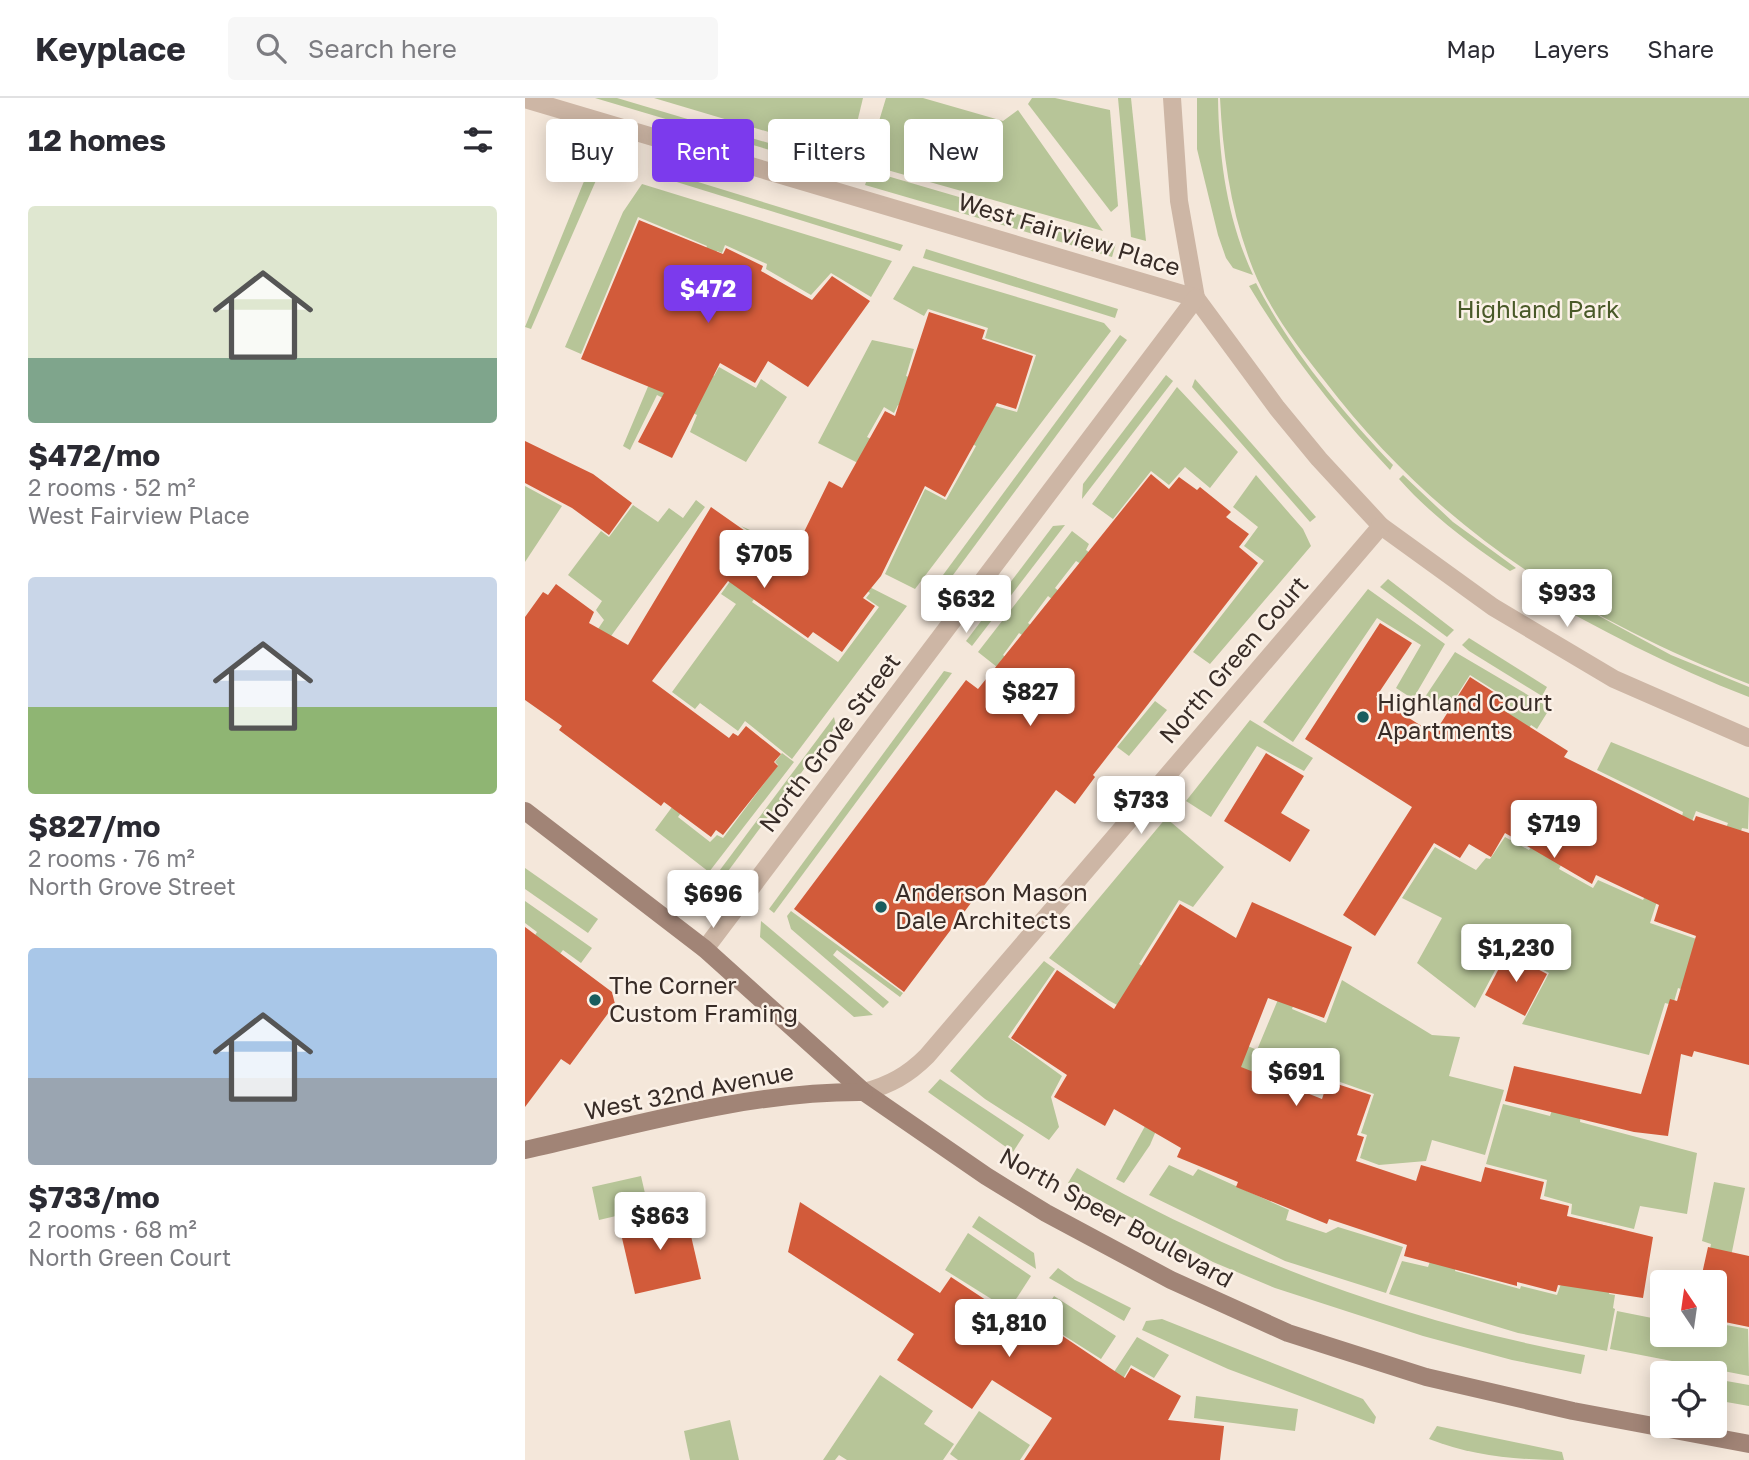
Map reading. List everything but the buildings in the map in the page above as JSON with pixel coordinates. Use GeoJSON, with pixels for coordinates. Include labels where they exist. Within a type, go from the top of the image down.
{"type":"FeatureCollection","features":[{"type":"Feature","properties":{"kind":"main road","name":"North Speer Boulevard"},"geometry":{"type":"LineString","coordinates":[[525,811],[705,948],[864,1092],[1046,1213],[1171,1280],[1288,1333],[1426,1377],[1510,1398],[1749,1444]]}},
{"type":"Feature","properties":{"kind":"main road","name":"West 32nd Avenue"},"geometry":{"type":"LineString","coordinates":[[525,1150],[773,1097],[823,1092],[864,1092]]}},
{"type":"Feature","properties":{"kind":"street"},"geometry":{"type":"LineString","coordinates":[[1172,98],[1179,201],[1196,298]]}},
{"type":"Feature","properties":{"kind":"street","name":"West Fairview Place"},"geometry":{"type":"LineString","coordinates":[[525,99],[1196,298],[1277,408],[1319,459],[1381,526]]}},
{"type":"Feature","properties":{"kind":"street","name":"North Grove Street"},"geometry":{"type":"LineString","coordinates":[[705,948],[1196,298]]}},
{"type":"Feature","properties":{"kind":"street"},"geometry":{"type":"LineString","coordinates":[[1381,526],[1493,607],[1614,679],[1749,738]]}},
{"type":"Feature","properties":{"kind":"street","name":"North Green Court"},"geometry":{"type":"LineString","coordinates":[[864,1092],[890,1084],[913,1071],[927,1056],[1381,526]]}},
{"type":"Feature","properties":{"kind":"green space"},"geometry":{"type":"Polygon","coordinates":[[[595,98],[617,98],[688,119],[666,119],[595,98]]]}},
{"type":"Feature","properties":{"kind":"green space"},"geometry":{"type":"Polygon","coordinates":[[[654,98],[863,98],[858,119],[768,119],[768,132],[754,128],[754,119],[725,119],[654,98]]]}},
{"type":"Feature","properties":{"kind":"green space"},"geometry":{"type":"Polygon","coordinates":[[[886,98],[923,98],[996,119],[904,119],[904,175],[890,171],[890,119],[880,119],[886,98]]]}},
{"type":"Feature","properties":{"kind":"green space"},"geometry":{"type":"Polygon","coordinates":[[[1032,98],[1055,98],[1110,110],[1118,206],[1111,212],[1028,104],[1032,98]]]}},
{"type":"Feature","properties":{"kind":"green space"},"geometry":{"type":"Polygon","coordinates":[[[1118,98],[1131,98],[1146,241],[1131,237],[1118,98]]]}},
{"type":"Feature","properties":{"kind":"green space"},"geometry":{"type":"Polygon","coordinates":[[[1197,98],[1218,98],[1226,188],[1237,232],[1253,275],[1233,268],[1226,258],[1218,235],[1197,149],[1197,98]]]}},
{"type":"Feature","properties":{"kind":"green space","name":"Highland Park"},"geometry":{"type":"Polygon","coordinates":[[[1220,98],[1749,98],[1749,684],[1626,629],[1514,562],[1463,524],[1414,481],[1368,433],[1324,380],[1275,313],[1253,269],[1234,206],[1223,142],[1220,98]]]}},
{"type":"Feature","properties":{"kind":"green space"},"geometry":{"type":"Polygon","coordinates":[[[1018,110],[1103,231],[930,182],[1003,182],[1003,121],[1018,110]]]}},
{"type":"Feature","properties":{"kind":"green space"},"geometry":{"type":"Polygon","coordinates":[[[754,139],[768,143],[768,149],[754,145],[754,139]]]}},
{"type":"Feature","properties":{"kind":"green space"},"geometry":{"type":"Polygon","coordinates":[[[890,177],[1116,243],[1112,257],[865,185],[866,182],[890,182],[890,177]]]}},
{"type":"Feature","properties":{"kind":"green space"},"geometry":{"type":"Polygon","coordinates":[[[584,182],[595,182],[531,329],[525,327],[584,182]]]}},
{"type":"Feature","properties":{"kind":"green space"},"geometry":{"type":"Polygon","coordinates":[[[677,182],[698,182],[903,245],[900,251],[677,182]]]}},
{"type":"Feature","properties":{"kind":"green space"},"geometry":{"type":"Polygon","coordinates":[[[642,184],[892,261],[871,297],[831,273],[811,295],[766,269],[767,264],[725,245],[722,253],[717,251],[684,319],[678,316],[707,246],[638,217],[581,354],[565,347],[623,212],[642,184]]]}},
{"type":"Feature","properties":{"kind":"green space"},"geometry":{"type":"Polygon","coordinates":[[[926,249],[1118,309],[1115,318],[923,258],[926,249]]]}},
{"type":"Feature","properties":{"kind":"green space"},"geometry":{"type":"Polygon","coordinates":[[[913,266],[1104,323],[1111,331],[915,589],[885,574],[925,489],[946,500],[976,446],[929,420],[984,403],[1017,412],[1036,355],[985,338],[988,328],[928,309],[924,316],[893,299],[913,266]]]}},
{"type":"Feature","properties":{"kind":"green space"},"geometry":{"type":"Polygon","coordinates":[[[1256,283],[1301,356],[1336,401],[1393,465],[1390,470],[1351,427],[1297,359],[1249,286],[1256,283]]]}},
{"type":"Feature","properties":{"kind":"green space"},"geometry":{"type":"Polygon","coordinates":[[[676,320],[679,360],[714,376],[719,367],[756,388],[761,379],[787,397],[746,462],[690,432],[697,415],[657,395],[630,450],[623,446],[676,320]]]}},
{"type":"Feature","properties":{"kind":"green space"},"geometry":{"type":"Polygon","coordinates":[[[1120,335],[1127,340],[936,598],[929,594],[1120,335]]]}},
{"type":"Feature","properties":{"kind":"green space"},"geometry":{"type":"Polygon","coordinates":[[[872,340],[914,349],[906,376],[941,388],[925,419],[898,405],[894,413],[884,407],[867,437],[877,442],[920,494],[818,443],[872,340]]]}},
{"type":"Feature","properties":{"kind":"green space"},"geometry":{"type":"Polygon","coordinates":[[[1166,375],[1173,381],[1082,499],[1083,484],[1166,375]]]}},
{"type":"Feature","properties":{"kind":"green space"},"geometry":{"type":"Polygon","coordinates":[[[1195,379],[1316,517],[1310,522],[1192,387],[1195,379]]]}},
{"type":"Feature","properties":{"kind":"green space"},"geometry":{"type":"Polygon","coordinates":[[[1177,387],[1238,452],[1210,488],[1185,467],[1169,485],[1151,471],[1113,519],[1092,504],[1177,387]]]}},
{"type":"Feature","properties":{"kind":"green space"},"geometry":{"type":"Polygon","coordinates":[[[1256,475],[1303,529],[1311,546],[1210,664],[1193,652],[1264,561],[1244,546],[1258,527],[1233,507],[1256,475]]]}},
{"type":"Feature","properties":{"kind":"green space"},"geometry":{"type":"Polygon","coordinates":[[[1403,475],[1453,522],[1516,568],[1510,571],[1451,528],[1399,479],[1403,475]]]}},
{"type":"Feature","properties":{"kind":"green space"},"geometry":{"type":"Polygon","coordinates":[[[525,486],[562,506],[525,562],[525,486]]]}},
{"type":"Feature","properties":{"kind":"green space"},"geometry":{"type":"Polygon","coordinates":[[[696,500],[705,507],[606,643],[594,635],[604,620],[596,610],[602,601],[568,575],[601,531],[609,537],[633,505],[658,522],[669,508],[683,518],[696,500]]]}},
{"type":"Feature","properties":{"kind":"green space"},"geometry":{"type":"Polygon","coordinates":[[[1065,525],[972,646],[966,641],[1053,526],[1065,525]]]}},
{"type":"Feature","properties":{"kind":"green space"},"geometry":{"type":"Polygon","coordinates":[[[741,526],[790,548],[752,602],[838,662],[879,607],[866,598],[870,593],[836,570],[907,606],[792,759],[745,721],[738,731],[700,703],[695,709],[672,692],[736,604],[721,594],[760,539],[741,526]]]}},
{"type":"Feature","properties":{"kind":"green space"},"geometry":{"type":"Polygon","coordinates":[[[1072,531],[1089,544],[1086,550],[1090,553],[1081,564],[1076,561],[1055,588],[1060,592],[1053,600],[1048,596],[1028,623],[1033,627],[1025,637],[1019,633],[1003,655],[1010,661],[1002,671],[978,652],[1072,531]]]}},
{"type":"Feature","properties":{"kind":"green space"},"geometry":{"type":"Polygon","coordinates":[[[1388,579],[1454,630],[1447,637],[1380,587],[1388,579]]]}},
{"type":"Feature","properties":{"kind":"green space"},"geometry":{"type":"Polygon","coordinates":[[[1531,579],[1671,655],[1749,687],[1749,697],[1663,660],[1580,618],[1526,587],[1531,579]]]}},
{"type":"Feature","properties":{"kind":"green space"},"geometry":{"type":"Polygon","coordinates":[[[1368,589],[1445,644],[1413,699],[1396,688],[1421,645],[1377,618],[1293,742],[1263,722],[1368,589]]]}},
{"type":"Feature","properties":{"kind":"green space"},"geometry":{"type":"Polygon","coordinates":[[[1469,638],[1547,687],[1542,696],[1469,651],[1462,645],[1469,638]]]}},
{"type":"Feature","properties":{"kind":"green space"},"geometry":{"type":"Polygon","coordinates":[[[1455,652],[1550,708],[1537,729],[1531,725],[1520,743],[1424,829],[1508,699],[1470,675],[1445,714],[1423,700],[1455,652]]]}},
{"type":"Feature","properties":{"kind":"green space"},"geometry":{"type":"Polygon","coordinates":[[[944,671],[952,673],[774,913],[769,909],[944,671]]]}},
{"type":"Feature","properties":{"kind":"green space"},"geometry":{"type":"Polygon","coordinates":[[[1155,701],[1167,710],[1129,756],[1117,747],[1155,701]]]}},
{"type":"Feature","properties":{"kind":"green space"},"geometry":{"type":"Polygon","coordinates":[[[834,717],[836,726],[720,882],[714,878],[834,717]]]}},
{"type":"Feature","properties":{"kind":"green space"},"geometry":{"type":"Polygon","coordinates":[[[1250,720],[1313,758],[1304,771],[1257,746],[1211,817],[1186,801],[1250,720]]]}},
{"type":"Feature","properties":{"kind":"green space"},"geometry":{"type":"Polygon","coordinates":[[[1611,742],[1749,798],[1748,829],[1742,828],[1737,844],[1722,838],[1728,823],[1696,811],[1691,824],[1681,821],[1683,812],[1597,770],[1611,742]]]}},
{"type":"Feature","properties":{"kind":"green space"},"geometry":{"type":"Polygon","coordinates":[[[782,753],[794,762],[709,872],[655,830],[675,803],[683,810],[678,817],[710,842],[717,835],[723,838],[778,765],[775,762],[782,753]]]}},
{"type":"Feature","properties":{"kind":"green space"},"geometry":{"type":"Polygon","coordinates":[[[1166,818],[1224,867],[1193,907],[1179,900],[1139,964],[1205,1007],[1186,1043],[1108,1000],[1049,958],[1166,818]]]}},
{"type":"Feature","properties":{"kind":"green space"},"geometry":{"type":"Polygon","coordinates":[[[1548,820],[1569,849],[1559,869],[1593,888],[1598,880],[1643,900],[1682,824],[1650,923],[1734,952],[1707,997],[1678,988],[1673,1005],[1665,1003],[1649,1055],[1522,1024],[1549,973],[1506,950],[1475,1008],[1417,963],[1442,918],[1402,898],[1435,847],[1476,870],[1486,858],[1490,859],[1505,837],[1529,850],[1548,820]]]}},
{"type":"Feature","properties":{"kind":"green space"},"geometry":{"type":"Polygon","coordinates":[[[525,868],[598,919],[588,933],[525,889],[525,868]]]}},
{"type":"Feature","properties":{"kind":"green space"},"geometry":{"type":"Polygon","coordinates":[[[525,901],[592,948],[581,963],[563,950],[556,959],[532,940],[537,932],[525,923],[525,901]]]}},
{"type":"Feature","properties":{"kind":"green space"},"geometry":{"type":"Polygon","coordinates":[[[791,911],[903,993],[900,997],[837,950],[833,955],[889,1002],[883,1008],[791,929],[787,916],[791,911]]]}},
{"type":"Feature","properties":{"kind":"green space"},"geometry":{"type":"Polygon","coordinates":[[[761,921],[873,1015],[854,1017],[760,937],[761,921]]]}},
{"type":"Feature","properties":{"kind":"green space"},"geometry":{"type":"Polygon","coordinates":[[[1044,961],[1055,969],[1008,1037],[1062,1076],[1051,1097],[1059,1127],[1049,1140],[985,1099],[950,1071],[1044,961]]]}},
{"type":"Feature","properties":{"kind":"green space"},"geometry":{"type":"Polygon","coordinates":[[[1287,978],[1301,983],[1292,1009],[1326,1023],[1342,980],[1432,1035],[1460,1037],[1449,1076],[1504,1090],[1485,1155],[1432,1140],[1426,1161],[1379,1165],[1360,1158],[1367,1135],[1361,1133],[1374,1094],[1326,1077],[1319,1093],[1280,1079],[1274,1090],[1223,1062],[1225,1036],[1257,1050],[1287,978]]]}},
{"type":"Feature","properties":{"kind":"green space"},"geometry":{"type":"Polygon","coordinates":[[[1200,1026],[1150,1145],[1124,1183],[1116,1179],[1200,1026]]]}},
{"type":"Feature","properties":{"kind":"green space"},"geometry":{"type":"Polygon","coordinates":[[[940,1079],[1024,1135],[1013,1152],[928,1092],[940,1079]]]}},
{"type":"Feature","properties":{"kind":"green space"},"geometry":{"type":"Polygon","coordinates":[[[1555,1101],[1582,1108],[1580,1122],[1697,1153],[1687,1214],[1640,1206],[1634,1229],[1571,1214],[1572,1204],[1544,1196],[1547,1180],[1486,1164],[1503,1104],[1550,1116],[1555,1101]]]}},
{"type":"Feature","properties":{"kind":"green space"},"geometry":{"type":"Polygon","coordinates":[[[1169,1165],[1193,1176],[1198,1169],[1289,1210],[1286,1220],[1326,1233],[1338,1227],[1403,1247],[1386,1293],[1285,1261],[1149,1195],[1169,1165]]]}},
{"type":"Feature","properties":{"kind":"green space"},"geometry":{"type":"Polygon","coordinates":[[[1077,1168],[1197,1231],[1323,1283],[1453,1325],[1585,1355],[1581,1374],[1512,1360],[1423,1336],[1275,1288],[1213,1262],[1068,1183],[1077,1168]]]}},
{"type":"Feature","properties":{"kind":"green space"},"geometry":{"type":"Polygon","coordinates":[[[641,1176],[650,1215],[618,1223],[616,1216],[599,1220],[592,1187],[641,1176]]]}},
{"type":"Feature","properties":{"kind":"green space"},"geometry":{"type":"Polygon","coordinates":[[[1714,1182],[1745,1188],[1727,1276],[1727,1270],[1706,1270],[1711,1244],[1702,1241],[1714,1182]]]}},
{"type":"Feature","properties":{"kind":"green space"},"geometry":{"type":"Polygon","coordinates":[[[979,1216],[1034,1253],[1036,1269],[972,1227],[979,1216]]]}},
{"type":"Feature","properties":{"kind":"green space"},"geometry":{"type":"Polygon","coordinates":[[[1599,1224],[1622,1229],[1609,1294],[1615,1295],[1615,1309],[1607,1351],[1518,1333],[1389,1294],[1402,1261],[1428,1267],[1432,1256],[1456,1264],[1455,1271],[1520,1289],[1521,1286],[1557,1295],[1562,1281],[1599,1224]]]}},
{"type":"Feature","properties":{"kind":"green space"},"geometry":{"type":"Polygon","coordinates":[[[968,1233],[1031,1276],[1009,1310],[945,1270],[968,1233]]]}},
{"type":"Feature","properties":{"kind":"green space"},"geometry":{"type":"Polygon","coordinates":[[[1058,1268],[1075,1280],[1131,1308],[1124,1321],[1049,1278],[1058,1268]]]}},
{"type":"Feature","properties":{"kind":"green space"},"geometry":{"type":"Polygon","coordinates":[[[1054,1296],[1116,1336],[1101,1359],[1060,1333],[1056,1338],[1036,1325],[1054,1296]]]}},
{"type":"Feature","properties":{"kind":"green space"},"geometry":{"type":"Polygon","coordinates":[[[1617,1311],[1650,1318],[1650,1348],[1727,1348],[1727,1325],[1748,1329],[1749,1376],[1727,1372],[1727,1361],[1672,1361],[1610,1349],[1617,1311]]]}},
{"type":"Feature","properties":{"kind":"green space"},"geometry":{"type":"Polygon","coordinates":[[[1162,1319],[1363,1399],[1376,1417],[1374,1424],[1228,1369],[1142,1330],[1146,1321],[1162,1319]]]}},
{"type":"Feature","properties":{"kind":"green space"},"geometry":{"type":"Polygon","coordinates":[[[1137,1337],[1169,1355],[1154,1378],[1131,1365],[1086,1443],[1056,1460],[1137,1337]]]}},
{"type":"Feature","properties":{"kind":"green space"},"geometry":{"type":"Polygon","coordinates":[[[880,1375],[933,1411],[924,1424],[954,1444],[943,1460],[847,1460],[839,1455],[835,1460],[823,1460],[880,1375]]]}},
{"type":"Feature","properties":{"kind":"green space"},"geometry":{"type":"Polygon","coordinates":[[[1727,1381],[1749,1385],[1749,1406],[1727,1402],[1727,1381]]]}},
{"type":"Feature","properties":{"kind":"green space"},"geometry":{"type":"Polygon","coordinates":[[[1196,1396],[1298,1409],[1295,1431],[1194,1418],[1196,1396]]]}},
{"type":"Feature","properties":{"kind":"green space"},"geometry":{"type":"Polygon","coordinates":[[[979,1411],[1030,1445],[1020,1460],[958,1460],[950,1454],[979,1411]]]}},
{"type":"Feature","properties":{"kind":"green space"},"geometry":{"type":"Polygon","coordinates":[[[730,1420],[739,1460],[690,1460],[684,1431],[730,1420]]]}},
{"type":"Feature","properties":{"kind":"green space"},"geometry":{"type":"Polygon","coordinates":[[[1437,1426],[1562,1452],[1564,1460],[1512,1458],[1445,1445],[1429,1439],[1437,1426]]]}},
{"type":"Feature","properties":{"kind":"place","name":"Highland Court Apartments"},"geometry":{"type":"Point","coordinates":[1363,717]}},
{"type":"Feature","properties":{"kind":"place","name":"Anderson Mason Dale Architects"},"geometry":{"type":"Point","coordinates":[881,907]}},
{"type":"Feature","properties":{"kind":"place","name":"The Corner Custom Framing"},"geometry":{"type":"Point","coordinates":[595,1000]}}]}
